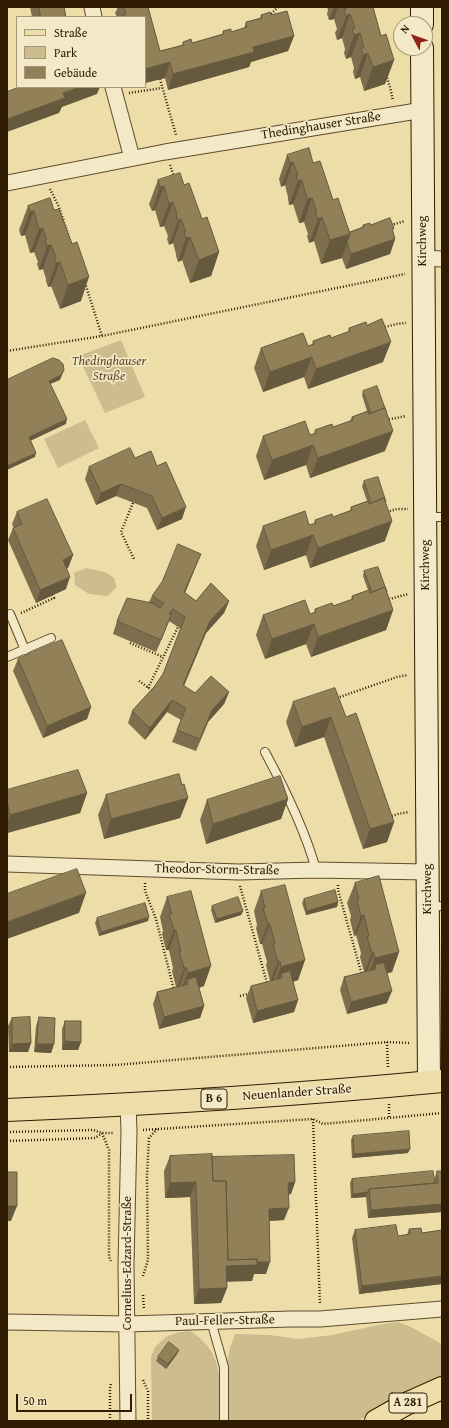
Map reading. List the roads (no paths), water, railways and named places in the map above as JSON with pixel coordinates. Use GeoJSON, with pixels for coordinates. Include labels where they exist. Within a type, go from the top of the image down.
{"type":"FeatureCollection","features":[{"type":"Feature","properties":{"kind":"main road","name":"Neuenlander Straße"},"geometry":{"type":"LineString","coordinates":[[7,1110],[128,1105],[388,1086],[436,1081]]}},
{"type":"Feature","properties":{"kind":"main road","name":"A 281"},"geometry":{"type":"LineString","coordinates":[[376,1421],[406,1404],[442,1388]]}},
{"type":"Feature","properties":{"kind":"street","name":"Kirchweg"},"geometry":{"type":"LineString","coordinates":[[422,56],[423,216],[430,263],[424,321],[425,415],[431,514],[426,592],[427,811],[428,872],[435,906],[432,1014],[429,1043],[436,1081]]}},
{"type":"Feature","properties":{"kind":"street"},"geometry":{"type":"LineString","coordinates":[[113,89],[132,158]]}},
{"type":"Feature","properties":{"kind":"street","name":"Thedinghauser Straße"},"geometry":{"type":"LineString","coordinates":[[7,183],[181,149],[423,110]]}},
{"type":"Feature","properties":{"kind":"street","name":"Theodor-Storm-Straße"},"geometry":{"type":"LineString","coordinates":[[7,864],[239,872],[338,870],[428,872]]}},
{"type":"Feature","properties":{"kind":"street","name":"Cornelius-Edzard-Straße"},"geometry":{"type":"LineString","coordinates":[[128,1105],[129,1131],[126,1264],[128,1421]]}},
{"type":"Feature","properties":{"kind":"street","name":"Paul-Feller-Straße"},"geometry":{"type":"LineString","coordinates":[[7,1322],[127,1324],[320,1319],[442,1309]]}},
{"type":"Feature","properties":{"kind":"lane"},"geometry":{"type":"LineString","coordinates":[[11,615],[24,650]]}},
{"type":"Feature","properties":{"kind":"lane"},"geometry":{"type":"LineString","coordinates":[[7,657],[51,638]]}},
{"type":"Feature","properties":{"kind":"lane"},"geometry":{"type":"LineString","coordinates":[[265,752],[278,776],[310,847],[316,870]]}},
{"type":"Feature","properties":{"kind":"lane"},"geometry":{"type":"LineString","coordinates":[[211,1321],[224,1367],[224,1421]]}}]}
